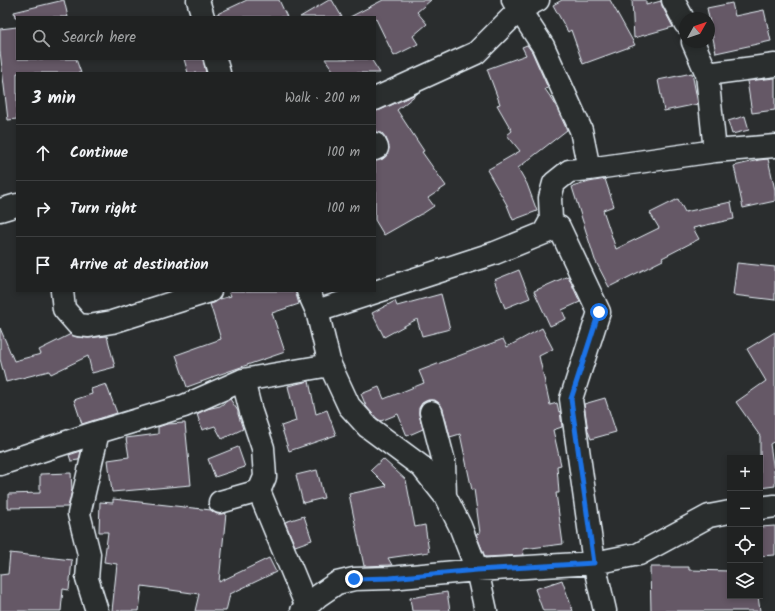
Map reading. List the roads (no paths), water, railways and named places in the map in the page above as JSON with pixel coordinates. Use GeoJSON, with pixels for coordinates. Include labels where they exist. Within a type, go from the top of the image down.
{"type":"FeatureCollection","features":[{"type":"Feature","properties":{"kind":"street"},"geometry":{"type":"LineString","coordinates":[[198,0],[203,16]]}},
{"type":"Feature","properties":{"kind":"street"},"geometry":{"type":"LineString","coordinates":[[673,0],[679,12]]}},
{"type":"Feature","properties":{"kind":"street"},"geometry":{"type":"LineString","coordinates":[[376,99],[476,53],[523,3],[582,130],[589,169]]}},
{"type":"Feature","properties":{"kind":"street"},"geometry":{"type":"LineString","coordinates":[[696,48],[707,74],[715,151]]}},
{"type":"Feature","properties":{"kind":"street"},"geometry":{"type":"LineString","coordinates":[[215,60],[219,72]]}},
{"type":"Feature","properties":{"kind":"street"},"geometry":{"type":"LineString","coordinates":[[707,74],[775,65]]}},
{"type":"Feature","properties":{"kind":"street"},"geometry":{"type":"LineString","coordinates":[[559,228],[546,229],[551,220],[550,198],[554,183],[570,171],[715,151],[775,146]]}},
{"type":"Feature","properties":{"kind":"street"},"geometry":{"type":"LineString","coordinates":[[0,210],[16,205]]}},
{"type":"Feature","properties":{"kind":"street"},"geometry":{"type":"LineString","coordinates":[[376,292],[495,253],[559,228]]}},
{"type":"Feature","properties":{"kind":"street"},"geometry":{"type":"LineString","coordinates":[[559,228],[599,312],[571,399],[594,563],[605,611]]}},
{"type":"Feature","properties":{"kind":"street"},"geometry":{"type":"LineString","coordinates":[[62,292],[64,309],[78,325],[89,326],[112,322],[167,297],[203,292]]}},
{"type":"Feature","properties":{"kind":"street"},"geometry":{"type":"LineString","coordinates":[[308,292],[317,311],[330,366],[349,406],[368,427],[422,466],[445,496],[460,526],[477,570],[486,611]]}},
{"type":"Feature","properties":{"kind":"street"},"geometry":{"type":"LineString","coordinates":[[317,311],[375,292]]}},
{"type":"Feature","properties":{"kind":"street"},"geometry":{"type":"LineString","coordinates":[[0,464],[184,406],[243,380],[330,366]]}},
{"type":"Feature","properties":{"kind":"street"},"geometry":{"type":"LineString","coordinates":[[243,380],[251,412],[263,448],[265,477],[259,491],[305,609],[318,596],[337,583],[354,579],[390,578],[477,570],[594,563],[639,554],[709,516],[727,513]]}},
{"type":"Feature","properties":{"kind":"street"},"geometry":{"type":"LineString","coordinates":[[431,412],[444,462],[445,496]]}},
{"type":"Feature","properties":{"kind":"street"},"geometry":{"type":"LineString","coordinates":[[97,611],[87,579],[89,554],[79,514],[98,432]]}},
{"type":"Feature","properties":{"kind":"street"},"geometry":{"type":"LineString","coordinates":[[220,502],[259,491]]}},
{"type":"Feature","properties":{"kind":"street"},"geometry":{"type":"LineString","coordinates":[[763,508],[775,506]]}}]}
